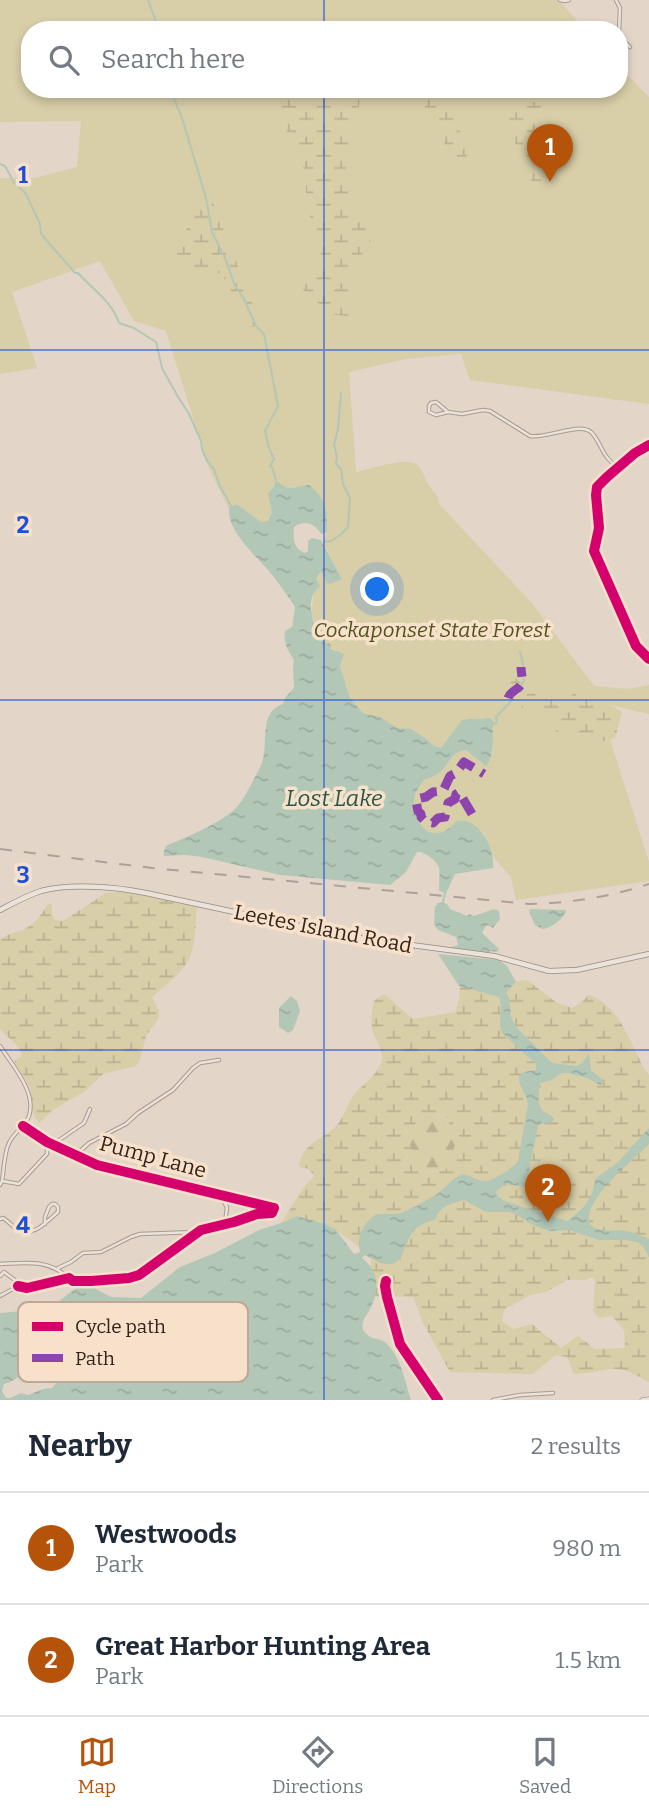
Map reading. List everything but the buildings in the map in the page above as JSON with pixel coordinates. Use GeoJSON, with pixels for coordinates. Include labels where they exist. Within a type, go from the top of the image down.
{"type":"FeatureCollection","features":[{"type":"Feature","properties":{"kind":"main road","name":"Leetes Island Road"},"geometry":{"type":"LineString","coordinates":[[0,910],[29,895],[46,890],[110,887],[146,892],[371,941],[494,956],[546,971],[577,970],[649,954]]}},
{"type":"Feature","properties":{"kind":"street"},"geometry":{"type":"LineString","coordinates":[[560,0],[569,0]]}},
{"type":"Feature","properties":{"kind":"street"},"geometry":{"type":"LineString","coordinates":[[616,0],[620,8],[619,21]]}},
{"type":"Feature","properties":{"kind":"street"},"geometry":{"type":"LineString","coordinates":[[447,412],[437,403],[431,403],[429,406],[429,411],[436,415],[447,412],[461,414],[490,411],[536,437],[576,428],[587,430],[617,468]]}},
{"type":"Feature","properties":{"kind":"street"},"geometry":{"type":"LineString","coordinates":[[649,445],[639,449],[599,484],[599,528],[595,554],[636,646],[649,659]]}},
{"type":"Feature","properties":{"kind":"street"},"geometry":{"type":"LineString","coordinates":[[0,1046],[27,1090],[30,1111],[23,1126],[16,1131],[9,1143],[1,1183],[19,1184],[43,1160],[47,1154],[47,1142]]}},
{"type":"Feature","properties":{"kind":"street"},"geometry":{"type":"LineString","coordinates":[[76,1155],[89,1143],[126,1124],[173,1090],[200,1063],[219,1060]]}},
{"type":"Feature","properties":{"kind":"street"},"geometry":{"type":"LineString","coordinates":[[52,1145],[84,1123],[90,1109]]}},
{"type":"Feature","properties":{"kind":"street","name":"Pump Lane"},"geometry":{"type":"LineString","coordinates":[[23,1126],[52,1145],[97,1165],[274,1208],[272,1213],[257,1214],[226,1223]]}},
{"type":"Feature","properties":{"kind":"street"},"geometry":{"type":"LineString","coordinates":[[58,1268],[83,1253],[102,1252],[140,1234],[198,1232],[226,1223],[228,1207],[220,1195]]}},
{"type":"Feature","properties":{"kind":"street"},"geometry":{"type":"LineString","coordinates":[[0,1219],[3,1218],[26,1232],[39,1229],[45,1224],[58,1212],[55,1204],[49,1207],[45,1224]]}},
{"type":"Feature","properties":{"kind":"street"},"geometry":{"type":"LineString","coordinates":[[18,1286],[0,1265],[33,1263],[58,1268],[73,1281],[129,1278],[147,1270],[198,1232]]}},
{"type":"Feature","properties":{"kind":"street"},"geometry":{"type":"LineString","coordinates":[[0,1276],[4,1272]]}},
{"type":"Feature","properties":{"kind":"street"},"geometry":{"type":"LineString","coordinates":[[0,1296],[18,1286],[27,1287],[69,1278]]}},
{"type":"Feature","properties":{"kind":"street"},"geometry":{"type":"LineString","coordinates":[[386,1281],[387,1297],[400,1344],[438,1400]]}},
{"type":"Feature","properties":{"kind":"street"},"geometry":{"type":"LineString","coordinates":[[493,1400],[553,1393]]}},
{"type":"Feature","properties":{"kind":"street"},"geometry":{"type":"LineString","coordinates":[[642,1400],[649,1399]]}},
{"type":"Feature","properties":{"kind":"green space","name":"Cockaponset State Forest"},"geometry":{"type":"Polygon","coordinates":[[[0,0],[558,0],[578,21],[21,21],[21,98],[628,98],[628,75],[649,97],[649,404],[470,380],[461,354],[406,359],[349,372],[356,472],[397,462],[417,465],[437,496],[439,504],[531,602],[594,686],[628,689],[649,685],[649,714],[598,702],[649,862],[649,881],[516,900],[511,877],[494,858],[484,833],[468,822],[456,821],[441,833],[427,831],[421,826],[414,810],[414,800],[424,780],[443,769],[461,750],[466,749],[486,765],[493,753],[493,721],[485,718],[462,721],[441,748],[411,730],[397,728],[380,717],[363,713],[350,698],[336,651],[330,649],[323,640],[311,613],[316,579],[322,570],[331,584],[342,579],[324,544],[327,522],[323,501],[295,486],[285,487],[276,481],[272,512],[268,521],[261,522],[237,504],[228,507],[209,469],[166,331],[134,321],[100,261],[12,292],[37,368],[0,374],[0,178],[35,178],[77,167],[81,121],[0,122],[0,0]]]}},
{"type":"Feature","properties":{"kind":"green space"},"geometry":{"type":"Polygon","coordinates":[[[266,98],[360,98],[352,124],[345,175],[354,212],[374,225],[369,247],[349,268],[351,317],[331,314],[301,288],[325,266],[306,199],[306,175],[294,143],[266,98]]]}},
{"type":"Feature","properties":{"kind":"green space"},"geometry":{"type":"Polygon","coordinates":[[[420,98],[446,98],[470,151],[459,168],[420,98]]]}},
{"type":"Feature","properties":{"kind":"green space"},"geometry":{"type":"Polygon","coordinates":[[[528,102],[545,102],[542,149],[548,177],[536,186],[528,177],[533,166],[518,148],[503,109],[523,109],[528,102]]]}},
{"type":"Feature","properties":{"kind":"green space"},"geometry":{"type":"Polygon","coordinates":[[[200,195],[210,195],[261,325],[250,327],[222,274],[182,268],[175,259],[200,195]]]}},
{"type":"Feature","properties":{"kind":"green space"},"geometry":{"type":"Polygon","coordinates":[[[515,678],[537,696],[567,700],[579,688],[622,712],[615,738],[593,744],[555,731],[556,717],[523,710],[506,687],[515,678]]]}},
{"type":"Feature","properties":{"kind":"green space"},"geometry":{"type":"Polygon","coordinates":[[[120,892],[197,907],[191,955],[181,971],[152,997],[159,1011],[159,1018],[146,1036],[136,1066],[103,1074],[85,1091],[53,1110],[39,1123],[34,1114],[29,1086],[14,1061],[22,1056],[21,1052],[0,1029],[0,939],[31,925],[48,904],[52,904],[55,920],[63,921],[106,893],[120,892]]]}},
{"type":"Feature","properties":{"kind":"green space"},"geometry":{"type":"Polygon","coordinates":[[[527,980],[557,1003],[572,1008],[588,995],[598,999],[622,1025],[649,1075],[649,1382],[619,1369],[574,1374],[567,1357],[556,1355],[533,1374],[450,1372],[423,1323],[413,1297],[368,1296],[371,1259],[362,1250],[329,1227],[297,1216],[281,1223],[314,1176],[309,1169],[299,1167],[304,1152],[337,1125],[353,1096],[376,1073],[381,1063],[381,1051],[372,1025],[374,1001],[384,994],[413,1019],[455,1012],[460,987],[527,980]],[[424,1115],[410,1129],[412,1152],[407,1156],[409,1162],[418,1170],[438,1171],[450,1167],[452,1161],[459,1133],[450,1127],[446,1116],[424,1115]],[[592,1277],[585,1280],[567,1280],[546,1292],[530,1295],[504,1310],[502,1321],[513,1329],[532,1324],[561,1348],[578,1336],[595,1349],[625,1348],[624,1330],[612,1316],[598,1318],[593,1311],[595,1280],[592,1277]]]}},
{"type":"Feature","properties":{"kind":"green space"},"geometry":{"type":"Polygon","coordinates":[[[424,1115],[446,1116],[448,1124],[459,1133],[459,1141],[450,1167],[424,1171],[413,1167],[407,1156],[412,1152],[410,1129],[424,1115]]]}},
{"type":"Feature","properties":{"kind":"water","name":"Lost Lake"},"geometry":{"type":"Polygon","coordinates":[[[276,480],[288,488],[309,485],[325,506],[327,532],[321,534],[313,525],[302,523],[294,527],[294,539],[298,549],[305,553],[308,551],[308,541],[312,538],[321,540],[342,579],[327,583],[321,571],[316,579],[320,586],[311,601],[312,614],[319,634],[326,644],[329,643],[330,649],[344,654],[340,666],[350,698],[363,713],[380,717],[397,728],[411,729],[441,748],[462,720],[490,718],[493,721],[492,750],[486,766],[466,750],[461,751],[433,777],[424,780],[414,797],[417,818],[427,830],[433,833],[441,832],[456,821],[466,821],[479,829],[490,848],[493,868],[455,874],[446,893],[439,891],[438,865],[420,852],[417,852],[406,872],[390,885],[280,875],[202,857],[164,856],[166,846],[213,824],[240,804],[261,765],[270,714],[283,704],[294,688],[294,660],[286,647],[285,631],[292,627],[295,607],[237,533],[232,525],[229,507],[237,504],[261,522],[268,521],[272,512],[268,493],[276,480]]]}},
{"type":"Feature","properties":{"kind":"water"},"geometry":{"type":"Polygon","coordinates":[[[442,902],[450,909],[467,916],[494,909],[499,911],[500,919],[493,928],[488,925],[485,927],[482,933],[499,949],[497,952],[449,948],[458,945],[456,937],[438,930],[434,924],[435,907],[442,902]]]}},
{"type":"Feature","properties":{"kind":"water"},"geometry":{"type":"Polygon","coordinates":[[[530,909],[566,912],[556,923],[542,929],[535,925],[530,909]]]}},
{"type":"Feature","properties":{"kind":"water"},"geometry":{"type":"Polygon","coordinates":[[[438,954],[499,960],[507,966],[516,982],[506,992],[511,1017],[517,1028],[552,1063],[576,1066],[582,1063],[589,1053],[591,1070],[605,1082],[600,1085],[587,1078],[562,1073],[552,1080],[540,1083],[541,1109],[554,1119],[551,1123],[538,1126],[525,1187],[505,1184],[496,1192],[504,1201],[567,1221],[586,1203],[595,1179],[618,1162],[649,1128],[649,1144],[600,1193],[589,1215],[590,1225],[594,1228],[628,1232],[649,1239],[649,1257],[643,1246],[637,1242],[599,1240],[569,1230],[550,1231],[510,1212],[486,1212],[464,1200],[446,1206],[435,1220],[417,1228],[399,1260],[385,1264],[365,1255],[362,1258],[373,1271],[376,1287],[372,1304],[363,1321],[363,1330],[369,1336],[386,1343],[391,1349],[402,1370],[411,1400],[0,1400],[0,1313],[18,1311],[18,1377],[4,1384],[2,1391],[6,1398],[52,1388],[57,1382],[248,1382],[248,1302],[58,1302],[83,1285],[111,1297],[141,1298],[180,1267],[215,1253],[259,1230],[297,1216],[336,1230],[354,1254],[360,1252],[359,1238],[371,1218],[412,1208],[437,1194],[463,1174],[485,1181],[513,1167],[518,1161],[528,1105],[519,1076],[523,1072],[536,1070],[536,1064],[502,1033],[499,997],[459,986],[438,954]]]}},
{"type":"Feature","properties":{"kind":"water"},"geometry":{"type":"Polygon","coordinates":[[[291,996],[297,1001],[300,1011],[293,1030],[288,1033],[279,1027],[279,1008],[291,996]]]}},
{"type":"Feature","properties":{"kind":"waterway"},"geometry":{"type":"LineString","coordinates":[[148,0],[156,21]]}},
{"type":"Feature","properties":{"kind":"waterway"},"geometry":{"type":"LineString","coordinates":[[174,98],[206,198],[212,232],[235,286],[256,326],[264,334],[278,406],[265,431],[274,459],[270,466],[276,480]]}},
{"type":"Feature","properties":{"kind":"waterway"},"geometry":{"type":"LineString","coordinates":[[0,164],[5,166],[13,181],[26,194],[40,224],[41,234],[75,273],[106,302],[119,323],[134,328],[156,342],[162,368],[189,414],[207,461],[214,469],[231,506]]}},
{"type":"Feature","properties":{"kind":"waterway"},"geometry":{"type":"LineString","coordinates":[[324,542],[331,541],[348,527],[350,498],[343,484],[341,469],[336,464],[334,445],[341,393]]}},
{"type":"Feature","properties":{"kind":"waterway"},"geometry":{"type":"LineString","coordinates":[[493,724],[513,699],[513,693],[522,691],[524,680],[520,652]]}},
{"type":"Feature","properties":{"kind":"waterway"},"geometry":{"type":"LineString","coordinates":[[443,902],[445,893]]}},
{"type":"Feature","properties":{"kind":"railway"},"geometry":{"type":"LineString","coordinates":[[0,849],[152,868],[529,904],[590,898],[649,884]]}},
{"type":"Feature","properties":{"kind":"marked path"},"geometry":{"type":"LineString","coordinates":[[508,698],[522,683],[521,667]]}},
{"type":"Feature","properties":{"kind":"marked path"},"geometry":{"type":"LineString","coordinates":[[472,814],[459,792],[455,799],[448,803],[445,817],[438,818],[433,823],[421,817],[416,801],[433,792],[443,791],[450,776],[456,773],[464,762],[484,774]]}},
{"type":"Feature","properties":{"kind":"cycle path"},"geometry":{"type":"LineString","coordinates":[[649,445],[635,453],[597,487],[599,528],[594,551],[636,646],[649,659]]}},
{"type":"Feature","properties":{"kind":"cycle path"},"geometry":{"type":"LineString","coordinates":[[18,1286],[27,1288],[69,1278],[73,1281],[91,1281],[139,1275],[201,1230],[257,1214],[272,1213],[274,1208],[97,1165],[47,1142],[23,1126]]}},
{"type":"Feature","properties":{"kind":"cycle path"},"geometry":{"type":"LineString","coordinates":[[386,1281],[387,1297],[400,1344],[438,1400]]}},
{"type":"Feature","properties":{"kind":"place","name":"Westwoods"},"geometry":{"type":"Point","coordinates":[550,182]}},
{"type":"Feature","properties":{"kind":"place","name":"Great Harbor Hunting Area"},"geometry":{"type":"Point","coordinates":[548,1222]}}]}
